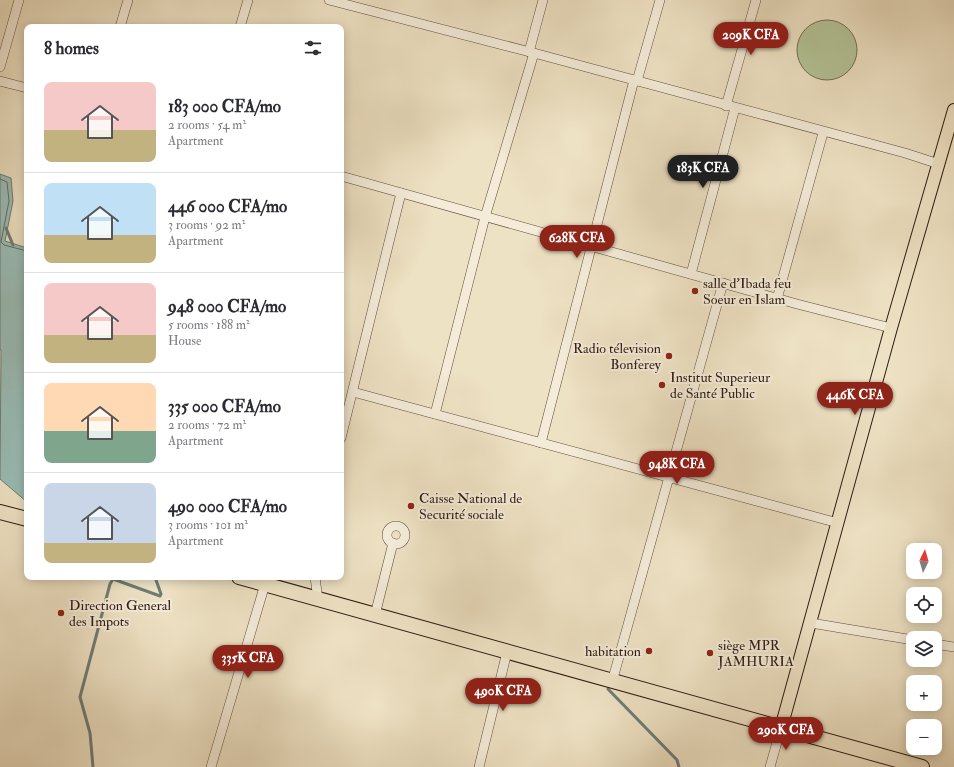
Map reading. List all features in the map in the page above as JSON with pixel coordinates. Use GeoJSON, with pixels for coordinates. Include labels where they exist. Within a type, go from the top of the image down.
{"type":"FeatureCollection","features":[{"type":"Feature","properties":{"kind":"highway"},"geometry":{"type":"LineString","coordinates":[[0,512],[24,518]]}},
{"type":"Feature","properties":{"kind":"highway"},"geometry":{"type":"LineString","coordinates":[[250,580],[612,682],[922,767]]}},
{"type":"Feature","properties":{"kind":"main road"},"geometry":{"type":"LineString","coordinates":[[781,728],[891,328],[939,164],[949,145],[954,110]]}},
{"type":"Feature","properties":{"kind":"street"},"geometry":{"type":"LineString","coordinates":[[0,67],[19,0]]}},
{"type":"Feature","properties":{"kind":"street"},"geometry":{"type":"LineString","coordinates":[[121,24],[128,0]]}},
{"type":"Feature","properties":{"kind":"street"},"geometry":{"type":"LineString","coordinates":[[241,24],[248,0]]}},
{"type":"Feature","properties":{"kind":"street"},"geometry":{"type":"LineString","coordinates":[[329,0],[353,4],[939,164]]}},
{"type":"Feature","properties":{"kind":"street"},"geometry":{"type":"LineString","coordinates":[[435,414],[485,217],[531,52],[543,0]]}},
{"type":"Feature","properties":{"kind":"street"},"geometry":{"type":"LineString","coordinates":[[541,443],[635,81],[660,0]]}},
{"type":"Feature","properties":{"kind":"street"},"geometry":{"type":"LineString","coordinates":[[691,274],[756,0]]}},
{"type":"Feature","properties":{"kind":"street"},"geometry":{"type":"LineString","coordinates":[[0,81],[24,87]]}},
{"type":"Feature","properties":{"kind":"street"},"geometry":{"type":"LineString","coordinates":[[777,299],[823,133]]}},
{"type":"Feature","properties":{"kind":"street"},"geometry":{"type":"LineString","coordinates":[[344,177],[777,299],[891,328]]}},
{"type":"Feature","properties":{"kind":"street"},"geometry":{"type":"LineString","coordinates":[[344,426],[401,193]]}},
{"type":"Feature","properties":{"kind":"street"},"geometry":{"type":"LineString","coordinates":[[612,682],[723,284]]}},
{"type":"Feature","properties":{"kind":"street"},"geometry":{"type":"LineString","coordinates":[[353,392],[838,523]]}},
{"type":"Feature","properties":{"kind":"street"},"geometry":{"type":"LineString","coordinates":[[375,615],[393,543]]}},
{"type":"Feature","properties":{"kind":"street"},"geometry":{"type":"LineString","coordinates":[[315,580],[318,600]]}},
{"type":"Feature","properties":{"kind":"street"},"geometry":{"type":"LineString","coordinates":[[211,767],[265,584]]}},
{"type":"Feature","properties":{"kind":"street"},"geometry":{"type":"LineString","coordinates":[[811,622],[906,639]]}},
{"type":"Feature","properties":{"kind":"street"},"geometry":{"type":"LineString","coordinates":[[942,645],[954,647]]}},
{"type":"Feature","properties":{"kind":"street"},"geometry":{"type":"LineString","coordinates":[[479,767],[507,652]]}},
{"type":"Feature","properties":{"kind":"street"},"geometry":{"type":"LineString","coordinates":[[770,767],[781,728]]}},
{"type":"Feature","properties":{"kind":"green space"},"geometry":{"type":"Polygon","coordinates":[[[821,20],[833,20],[844,25],[852,33],[857,44],[855,62],[844,75],[833,80],[821,80],[810,75],[802,67],[797,56],[797,44],[802,33],[810,25],[821,20]]]}},
{"type":"Feature","properties":{"kind":"water"},"geometry":{"type":"Polygon","coordinates":[[[0,174],[11,178],[13,201],[5,241],[24,247],[24,499],[0,479],[0,174]]]}},
{"type":"Feature","properties":{"kind":"waterway"},"geometry":{"type":"LineString","coordinates":[[6,228],[13,245]]}},
{"type":"Feature","properties":{"kind":"waterway"},"geometry":{"type":"LineString","coordinates":[[93,767],[90,733],[80,697],[110,584],[112,580]]}},
{"type":"Feature","properties":{"kind":"waterway"},"geometry":{"type":"LineString","coordinates":[[116,580],[160,596],[161,594],[156,580]]}},
{"type":"Feature","properties":{"kind":"waterway"},"geometry":{"type":"LineString","coordinates":[[608,689],[677,760],[679,767]]}},
{"type":"Feature","properties":{"kind":"place","name":"salle d'Ibada feu Soeur en Islam"},"geometry":{"type":"Point","coordinates":[695,291]}},
{"type":"Feature","properties":{"kind":"place","name":"Radio télevision Bonferey"},"geometry":{"type":"Point","coordinates":[669,356]}},
{"type":"Feature","properties":{"kind":"place","name":"Institut Superieur de Santé Public"},"geometry":{"type":"Point","coordinates":[662,385]}},
{"type":"Feature","properties":{"kind":"place","name":"Caisse National de Securité sociale"},"geometry":{"type":"Point","coordinates":[411,506]}},
{"type":"Feature","properties":{"kind":"place","name":"Direction General des Impots"},"geometry":{"type":"Point","coordinates":[61,613]}},
{"type":"Feature","properties":{"kind":"place","name":"habitation"},"geometry":{"type":"Point","coordinates":[649,651]}},
{"type":"Feature","properties":{"kind":"place","name":"siège MPR JAMHURIA"},"geometry":{"type":"Point","coordinates":[710,653]}}]}
